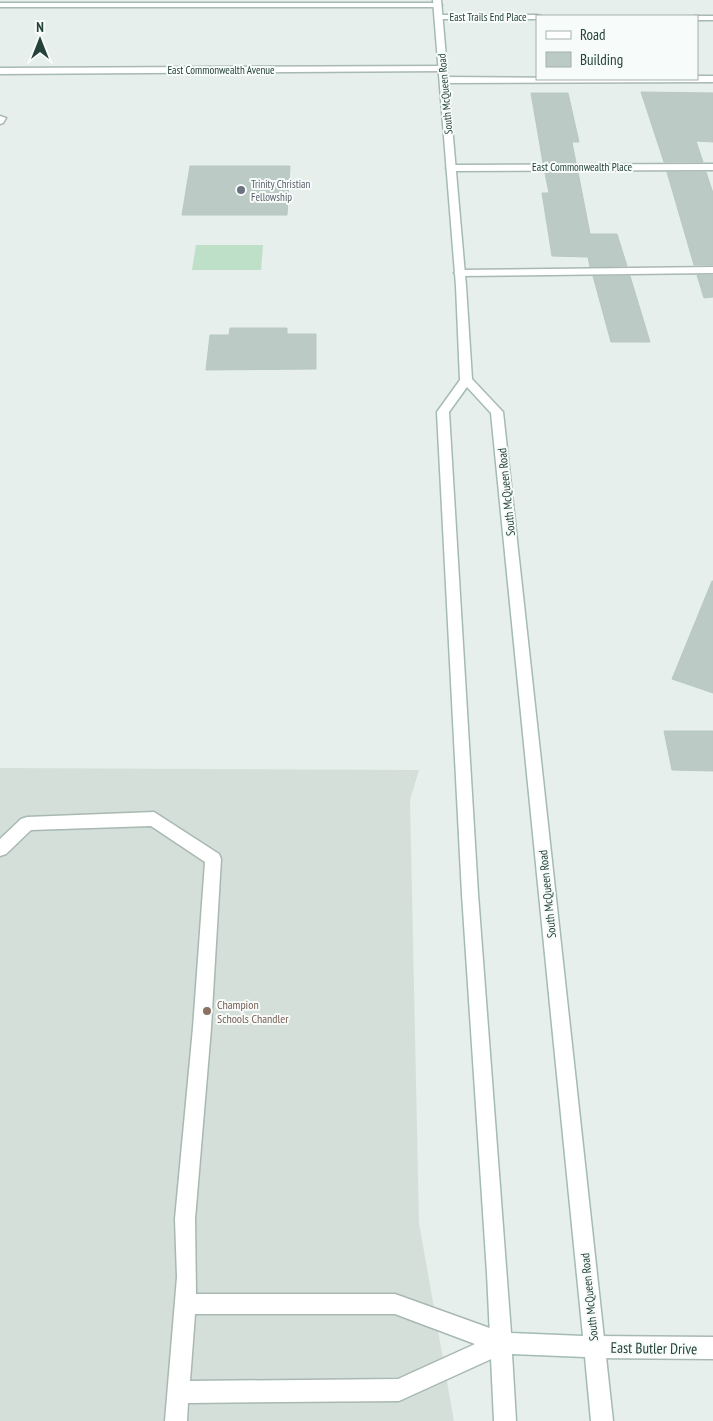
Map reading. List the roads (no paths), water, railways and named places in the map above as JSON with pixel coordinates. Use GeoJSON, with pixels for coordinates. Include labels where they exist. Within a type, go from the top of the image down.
{"type":"FeatureCollection","features":[{"type":"Feature","properties":{"kind":"main road"},"geometry":{"type":"LineString","coordinates":[[0,5],[438,2]]}},
{"type":"Feature","properties":{"kind":"main road","name":"South McQueen Road"},"geometry":{"type":"LineString","coordinates":[[438,2],[452,168],[466,380],[497,412],[602,1421]]}},
{"type":"Feature","properties":{"kind":"main road","name":"East Trails End Place"},"geometry":{"type":"LineString","coordinates":[[438,17],[536,17]]}},
{"type":"Feature","properties":{"kind":"main road"},"geometry":{"type":"LineString","coordinates":[[698,18],[713,18]]}},
{"type":"Feature","properties":{"kind":"main road","name":"East Commonwealth Avenue"},"geometry":{"type":"LineString","coordinates":[[0,71],[443,68]]}},
{"type":"Feature","properties":{"kind":"main road"},"geometry":{"type":"LineString","coordinates":[[698,79],[713,79]]}},
{"type":"Feature","properties":{"kind":"main road"},"geometry":{"type":"LineString","coordinates":[[444,80],[536,80]]}},
{"type":"Feature","properties":{"kind":"main road","name":"East Commonwealth Place"},"geometry":{"type":"LineString","coordinates":[[452,168],[713,167]]}},
{"type":"Feature","properties":{"kind":"main road"},"geometry":{"type":"LineString","coordinates":[[459,273],[713,270]]}},
{"type":"Feature","properties":{"kind":"main road"},"geometry":{"type":"LineString","coordinates":[[466,380],[443,412],[470,894],[505,1421]]}},
{"type":"Feature","properties":{"kind":"main road"},"geometry":{"type":"LineString","coordinates":[[0,850],[27,824],[154,819],[213,859],[202,1028],[185,1219],[187,1277],[176,1421]]}},
{"type":"Feature","properties":{"kind":"main road"},"geometry":{"type":"LineString","coordinates":[[185,1304],[395,1304],[501,1343]]}},
{"type":"Feature","properties":{"kind":"main road"},"geometry":{"type":"LineString","coordinates":[[178,1392],[399,1390],[501,1343]]}},
{"type":"Feature","properties":{"kind":"main road","name":"East Butler Drive"},"geometry":{"type":"LineString","coordinates":[[501,1343],[594,1347],[713,1348]]}},
{"type":"Feature","properties":{"kind":"place","name":"Trinity Christian Fellowship"},"geometry":{"type":"Point","coordinates":[241,190]}},
{"type":"Feature","properties":{"kind":"place","name":"Champion Schools Chandler"},"geometry":{"type":"Point","coordinates":[207,1011]}}]}
